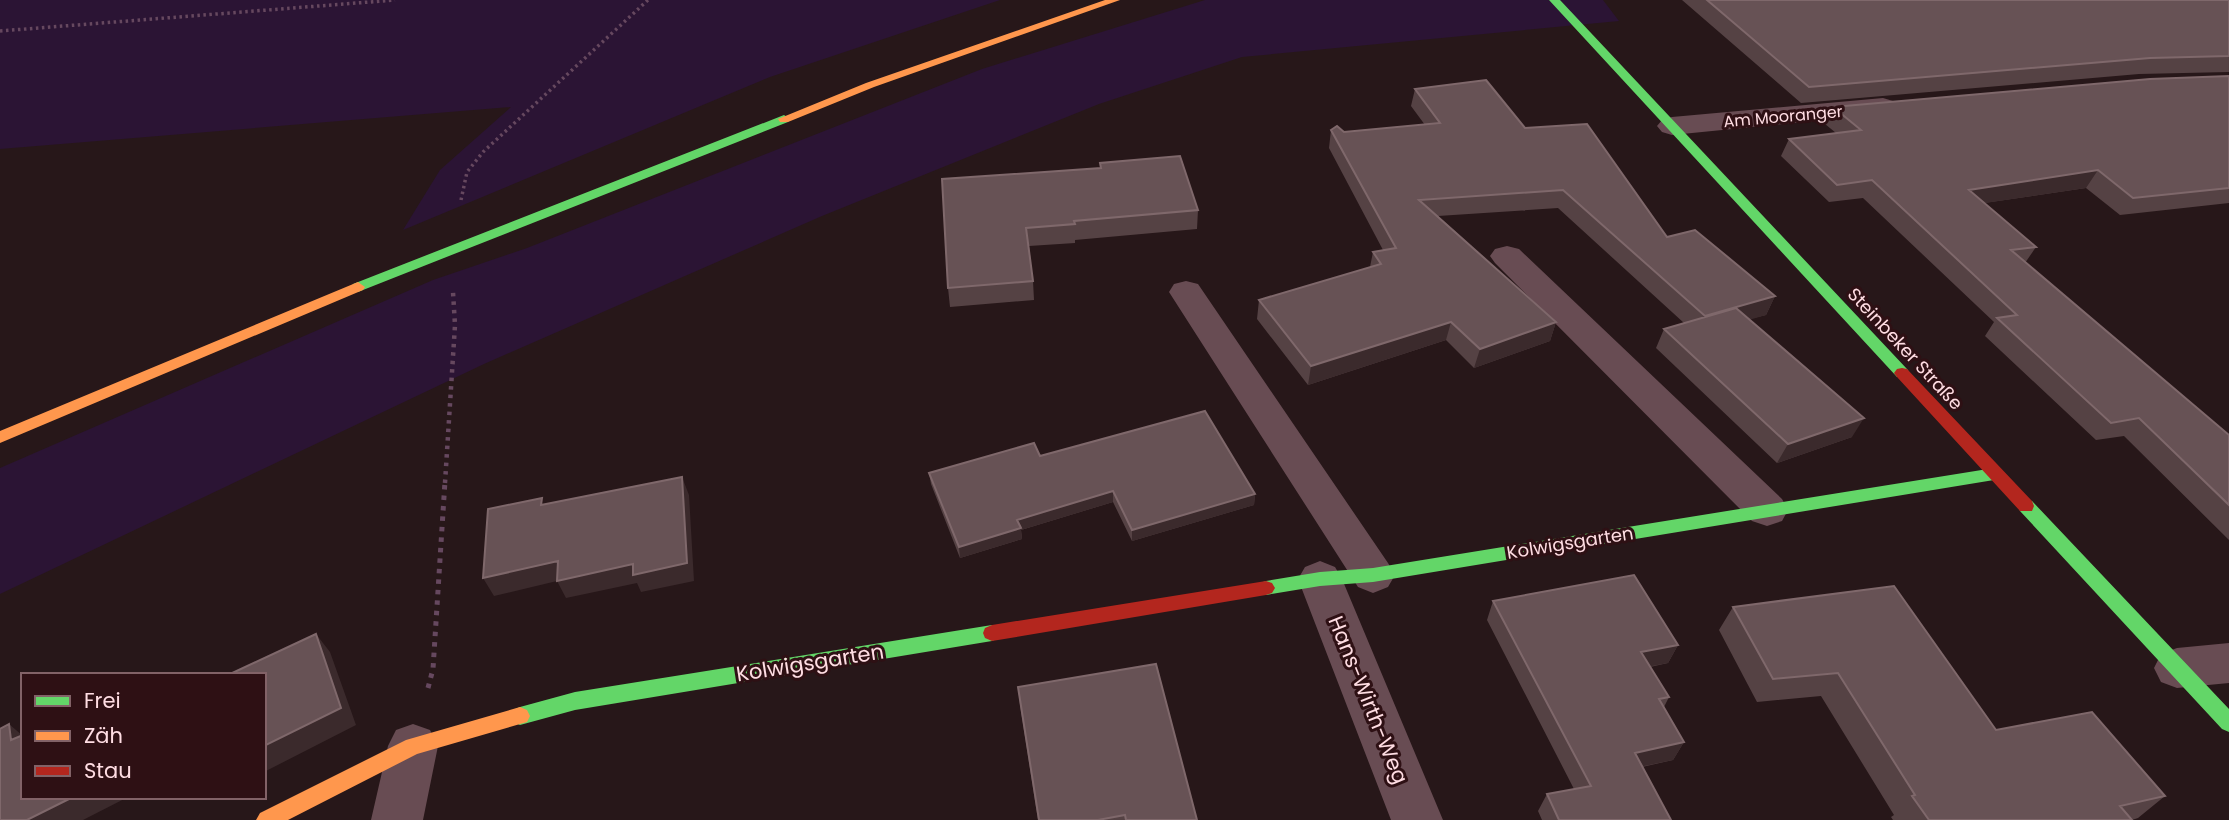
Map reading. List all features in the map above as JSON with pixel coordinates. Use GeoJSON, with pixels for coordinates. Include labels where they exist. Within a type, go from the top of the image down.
{"type":"FeatureCollection","features":[{"type":"Feature","properties":{"kind":"street"},"geometry":{"type":"LineString","coordinates":[[0,437],[457,246],[870,85],[1115,0]]}},
{"type":"Feature","properties":{"kind":"street","name":"Steinbeker Straße"},"geometry":{"type":"LineString","coordinates":[[1554,0],[2229,723]]}},
{"type":"Feature","properties":{"kind":"street","name":"Am Mooranger"},"geometry":{"type":"LineString","coordinates":[[1672,126],[1906,105]]}},
{"type":"Feature","properties":{"kind":"street"},"geometry":{"type":"LineString","coordinates":[[1507,256],[1767,510]]}},
{"type":"Feature","properties":{"kind":"street"},"geometry":{"type":"LineString","coordinates":[[1186,292],[1373,575]]}},
{"type":"Feature","properties":{"kind":"street","name":"Kolwigsgarten"},"geometry":{"type":"LineString","coordinates":[[267,820],[413,746],[575,701],[1320,579],[1373,575],[1994,474]]}},
{"type":"Feature","properties":{"kind":"street","name":"Hans-Wirth-Weg"},"geometry":{"type":"LineString","coordinates":[[1320,579],[1417,820]]}},
{"type":"Feature","properties":{"kind":"street"},"geometry":{"type":"LineString","coordinates":[[2177,668],[2229,663]]}},
{"type":"Feature","properties":{"kind":"street"},"geometry":{"type":"LineString","coordinates":[[397,820],[413,746]]}},
{"type":"Feature","properties":{"kind":"path"},"geometry":{"type":"LineString","coordinates":[[0,31],[395,0]]}},
{"type":"Feature","properties":{"kind":"path"},"geometry":{"type":"LineString","coordinates":[[413,746],[433,669],[455,324],[453,294],[461,193],[467,172],[483,152],[648,0]]}},
{"type":"Feature","properties":{"kind":"shaded area"},"geometry":{"type":"Polygon","coordinates":[[[0,0],[1000,0],[770,77],[403,230],[440,170],[511,107],[0,149],[0,0]]]}},
{"type":"Feature","properties":{"kind":"shaded area"},"geometry":{"type":"Polygon","coordinates":[[[1205,0],[1603,0],[1619,21],[1242,57],[1099,104],[822,216],[484,364],[0,594],[0,468],[433,280],[527,248],[982,69],[1205,0]]]}},
{"type":"Feature","properties":{"kind":"building"},"geometry":{"type":"Polygon","coordinates":[[[1707,0],[2229,0],[2229,56],[2150,58],[1809,87],[1707,0]]]}},
{"type":"Feature","properties":{"kind":"building"},"geometry":{"type":"Polygon","coordinates":[[[2229,76],[2229,188],[2133,198],[2098,170],[1969,190],[2036,247],[2011,250],[2229,435],[2229,505],[2139,418],[2111,423],[1997,318],[2017,315],[1872,180],[1837,185],[1789,139],[1861,130],[1833,107],[2150,79],[2229,76]]]}},
{"type":"Feature","properties":{"kind":"building"},"geometry":{"type":"Polygon","coordinates":[[[1486,80],[1525,128],[1587,124],[1667,237],[1695,230],[1775,296],[1705,316],[1563,190],[1419,200],[1556,322],[1480,349],[1451,322],[1311,366],[1259,300],[1381,264],[1373,252],[1396,248],[1331,130],[1337,126],[1344,132],[1440,123],[1415,89],[1486,80]]]}},
{"type":"Feature","properties":{"kind":"building"},"geometry":{"type":"Polygon","coordinates":[[[1180,156],[1198,210],[1026,228],[1033,281],[948,288],[942,179],[1101,168],[1100,163],[1180,156]]]}},
{"type":"Feature","properties":{"kind":"building"},"geometry":{"type":"Polygon","coordinates":[[[1736,308],[1864,418],[1788,444],[1664,329],[1736,308]]]}},
{"type":"Feature","properties":{"kind":"building"},"geometry":{"type":"Polygon","coordinates":[[[1205,411],[1255,494],[1132,530],[1113,491],[1017,520],[1021,528],[959,547],[929,473],[1034,443],[1040,456],[1205,411]]]}},
{"type":"Feature","properties":{"kind":"building"},"geometry":{"type":"Polygon","coordinates":[[[682,477],[687,563],[633,575],[633,564],[557,581],[558,561],[483,578],[488,509],[542,498],[541,505],[682,477]]]}},
{"type":"Feature","properties":{"kind":"building"},"geometry":{"type":"Polygon","coordinates":[[[1634,575],[1678,645],[1641,652],[1669,697],[1659,699],[1684,742],[1635,753],[1671,820],[1559,820],[1547,794],[1591,786],[1493,601],[1634,575]]]}},
{"type":"Feature","properties":{"kind":"building"},"geometry":{"type":"Polygon","coordinates":[[[1894,586],[1996,730],[2092,712],[2165,796],[2120,806],[2132,820],[1929,820],[1838,673],[1773,679],[1733,607],[1894,586]]]}},
{"type":"Feature","properties":{"kind":"building"},"geometry":{"type":"Polygon","coordinates":[[[316,634],[341,708],[266,745],[266,673],[232,673],[316,634]]]}},
{"type":"Feature","properties":{"kind":"building"},"geometry":{"type":"Polygon","coordinates":[[[1156,664],[1197,820],[1126,820],[1125,815],[1098,820],[1039,820],[1018,687],[1156,664]]]}},
{"type":"Feature","properties":{"kind":"building"},"geometry":{"type":"Polygon","coordinates":[[[9,724],[11,740],[21,736],[21,799],[69,799],[27,820],[0,820],[0,729],[9,724]]]}},
{"type":"Feature","properties":{"kind":"traffic: fast"},"geometry":{"type":"LineString","coordinates":[[1554,0],[1902,373]]}},
{"type":"Feature","properties":{"kind":"traffic: fast"},"geometry":{"type":"LineString","coordinates":[[358,287],[784,119]]}},
{"type":"Feature","properties":{"kind":"traffic: fast"},"geometry":{"type":"LineString","coordinates":[[1266,588],[1320,579],[1373,575],[1994,474]]}},
{"type":"Feature","properties":{"kind":"traffic: fast"},"geometry":{"type":"LineString","coordinates":[[2026,506],[2229,723]]}},
{"type":"Feature","properties":{"kind":"traffic: fast"},"geometry":{"type":"LineString","coordinates":[[520,716],[575,701],[992,633]]}},
{"type":"Feature","properties":{"kind":"traffic: slow"},"geometry":{"type":"LineString","coordinates":[[784,119],[870,85],[1115,0]]}},
{"type":"Feature","properties":{"kind":"traffic: slow"},"geometry":{"type":"LineString","coordinates":[[0,437],[358,287]]}},
{"type":"Feature","properties":{"kind":"traffic: slow"},"geometry":{"type":"LineString","coordinates":[[267,820],[413,746],[520,716]]}},
{"type":"Feature","properties":{"kind":"traffic: jam"},"geometry":{"type":"LineString","coordinates":[[1902,373],[2026,506]]}},
{"type":"Feature","properties":{"kind":"traffic: jam"},"geometry":{"type":"LineString","coordinates":[[992,633],[1266,588]]}}]}
